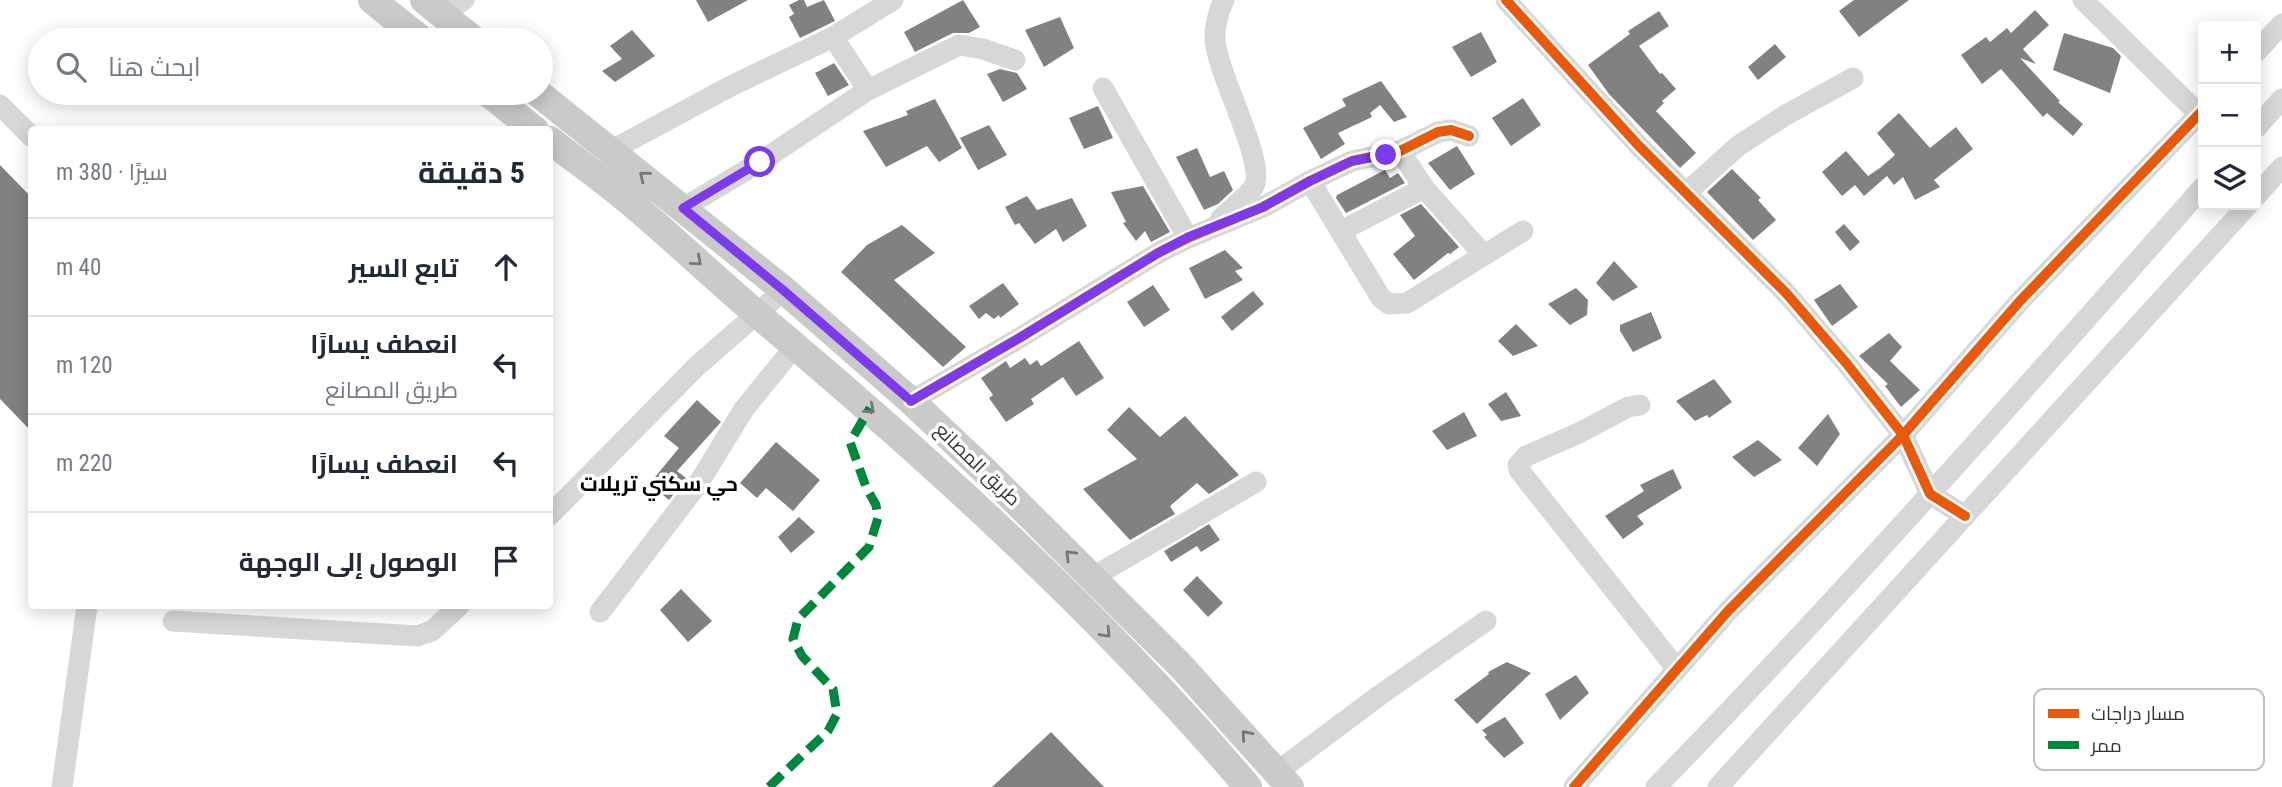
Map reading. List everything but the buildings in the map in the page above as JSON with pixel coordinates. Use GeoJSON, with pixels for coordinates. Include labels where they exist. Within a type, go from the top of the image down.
{"type":"FeatureCollection","features":[{"type":"Feature","properties":{"kind":"main road"},"geometry":{"type":"LineString","coordinates":[[372,0],[407,28]]}},
{"type":"Feature","properties":{"kind":"main road"},"geometry":{"type":"LineString","coordinates":[[443,5],[463,28]]}},
{"type":"Feature","properties":{"kind":"main road"},"geometry":{"type":"LineString","coordinates":[[503,105],[530,126]]}},
{"type":"Feature","properties":{"kind":"main road","name":"طريق المصانع"},"geometry":{"type":"LineString","coordinates":[[553,105],[783,290],[911,401],[1180,665],[1284,780]]}},
{"type":"Feature","properties":{"kind":"main road","name":"طريق المصانع"},"geometry":{"type":"LineString","coordinates":[[553,142],[626,199],[959,488],[1070,594],[1206,737],[1248,787]]}},
{"type":"Feature","properties":{"kind":"street"},"geometry":{"type":"LineString","coordinates":[[612,150],[729,87],[833,37],[893,0]]}},
{"type":"Feature","properties":{"kind":"street"},"geometry":{"type":"LineString","coordinates":[[1212,227],[1254,188],[1257,178],[1256,164],[1228,89],[1215,37],[1220,7],[1224,0]]}},
{"type":"Feature","properties":{"kind":"street"},"geometry":{"type":"LineString","coordinates":[[2084,0],[2198,110]]}},
{"type":"Feature","properties":{"kind":"street"},"geometry":{"type":"LineString","coordinates":[[1516,3],[1629,135],[1787,294],[1903,435],[1930,494],[1965,516]]}},
{"type":"Feature","properties":{"kind":"street"},"geometry":{"type":"LineString","coordinates":[[2261,47],[2282,24]]}},
{"type":"Feature","properties":{"kind":"street"},"geometry":{"type":"LineString","coordinates":[[833,37],[868,90]]}},
{"type":"Feature","properties":{"kind":"street"},"geometry":{"type":"LineString","coordinates":[[683,208],[760,162],[868,90],[959,45],[984,49],[1015,60]]}},
{"type":"Feature","properties":{"kind":"street"},"geometry":{"type":"LineString","coordinates":[[1686,193],[1738,146],[1784,116],[1853,78]]}},
{"type":"Feature","properties":{"kind":"street"},"geometry":{"type":"LineString","coordinates":[[1103,88],[1188,237]]}},
{"type":"Feature","properties":{"kind":"street"},"geometry":{"type":"LineString","coordinates":[[2261,122],[2282,99]]}},
{"type":"Feature","properties":{"kind":"street"},"geometry":{"type":"LineString","coordinates":[[0,105],[28,133]]}},
{"type":"Feature","properties":{"kind":"street"},"geometry":{"type":"LineString","coordinates":[[1574,787],[1728,611],[1903,435],[2020,301],[2198,118]]}},
{"type":"Feature","properties":{"kind":"street"},"geometry":{"type":"LineString","coordinates":[[911,401],[1188,237],[1263,207],[1352,161],[1400,151],[1438,132],[1451,130],[1469,136]]}},
{"type":"Feature","properties":{"kind":"street"},"geometry":{"type":"LineString","coordinates":[[1400,151],[1424,188],[1483,254]]}},
{"type":"Feature","properties":{"kind":"street"},"geometry":{"type":"LineString","coordinates":[[1310,181],[1381,298],[1389,304],[1407,303],[1523,231]]}},
{"type":"Feature","properties":{"kind":"street"},"geometry":{"type":"LineString","coordinates":[[1341,231],[1424,188]]}},
{"type":"Feature","properties":{"kind":"street"},"geometry":{"type":"LineString","coordinates":[[1656,787],[1739,702],[1930,494],[2198,193]]}},
{"type":"Feature","properties":{"kind":"street"},"geometry":{"type":"LineString","coordinates":[[1718,787],[2243,210]]}},
{"type":"Feature","properties":{"kind":"street"},"geometry":{"type":"LineString","coordinates":[[553,512],[697,366],[783,290]]}},
{"type":"Feature","properties":{"kind":"street"},"geometry":{"type":"LineString","coordinates":[[600,612],[698,484],[744,409],[796,345]]}},
{"type":"Feature","properties":{"kind":"street"},"geometry":{"type":"LineString","coordinates":[[1640,405],[1628,407],[1579,433],[1526,456],[1518,465],[1519,470],[1677,669]]}},
{"type":"Feature","properties":{"kind":"street"},"geometry":{"type":"LineString","coordinates":[[1093,577],[1256,482]]}},
{"type":"Feature","properties":{"kind":"street"},"geometry":{"type":"LineString","coordinates":[[62,787],[87,609]]}},
{"type":"Feature","properties":{"kind":"street"},"geometry":{"type":"LineString","coordinates":[[173,621],[417,636],[432,631],[456,609]]}},
{"type":"Feature","properties":{"kind":"street"},"geometry":{"type":"LineString","coordinates":[[1284,780],[1380,695],[1486,621]]}},
{"type":"Feature","properties":{"kind":"marked path"},"geometry":{"type":"LineString","coordinates":[[769,787],[828,731],[837,714],[833,689],[802,656],[793,639],[798,619],[869,547],[878,518],[876,505],[866,487],[850,442],[870,408]]}},
{"type":"Feature","properties":{"kind":"cycle path"},"geometry":{"type":"LineString","coordinates":[[1506,0],[1638,145],[1787,294],[1903,435],[1930,494],[1965,516]]}},
{"type":"Feature","properties":{"kind":"cycle path"},"geometry":{"type":"LineString","coordinates":[[1574,787],[1728,611],[1903,435],[2020,301],[2198,115]]}},
{"type":"Feature","properties":{"kind":"cycle path"},"geometry":{"type":"LineString","coordinates":[[911,401],[1158,253],[1188,238],[1263,207],[1352,161],[1400,151],[1438,132],[1451,130],[1469,136]]}},
{"type":"Feature","properties":{"kind":"district","name":"حي سكني تريلات"},"geometry":{"type":"Point","coordinates":[659,484]}},
{"type":"Feature","properties":{"kind":"route"},"geometry":{"type":"LineString","coordinates":[[760,162],[683,208],[911,401],[1188,237],[1263,207],[1352,161],[1386,155]]}}]}
